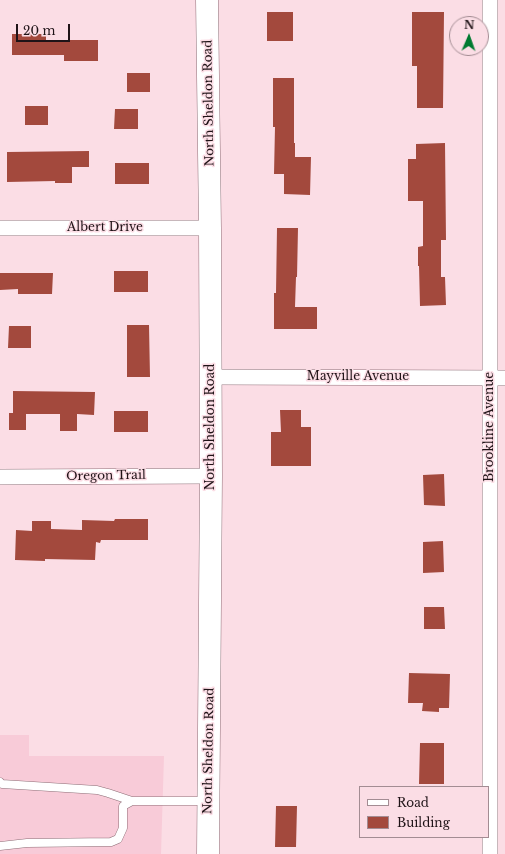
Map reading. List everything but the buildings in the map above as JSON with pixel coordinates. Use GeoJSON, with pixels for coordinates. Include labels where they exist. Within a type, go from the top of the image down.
{"type":"FeatureCollection","features":[{"type":"Feature","properties":{"kind":"main road","name":"North Sheldon Road"},"geometry":{"type":"LineString","coordinates":[[207,0],[211,377],[208,854]]}},
{"type":"Feature","properties":{"kind":"street","name":"Brookline Avenue"},"geometry":{"type":"LineString","coordinates":[[490,0],[498,378],[490,854]]}},
{"type":"Feature","properties":{"kind":"street","name":"Albert Drive"},"geometry":{"type":"LineString","coordinates":[[0,228],[210,228]]}},
{"type":"Feature","properties":{"kind":"street","name":"Mayville Avenue"},"geometry":{"type":"LineString","coordinates":[[211,377],[498,378]]}},
{"type":"Feature","properties":{"kind":"street","name":"Oregon Trail"},"geometry":{"type":"LineString","coordinates":[[0,477],[211,476]]}},
{"type":"Feature","properties":{"kind":"lane"},"geometry":{"type":"LineString","coordinates":[[1,783],[96,790],[132,801],[208,802]]}},
{"type":"Feature","properties":{"kind":"lane"},"geometry":{"type":"LineString","coordinates":[[0,846],[27,843],[111,842],[118,839],[123,828],[123,806],[132,801]]}},
{"type":"Feature","properties":{"kind":"shaded area"},"geometry":{"type":"Polygon","coordinates":[[[0,735],[29,735],[29,756],[164,756],[161,854],[0,854],[0,735]]]}}]}
